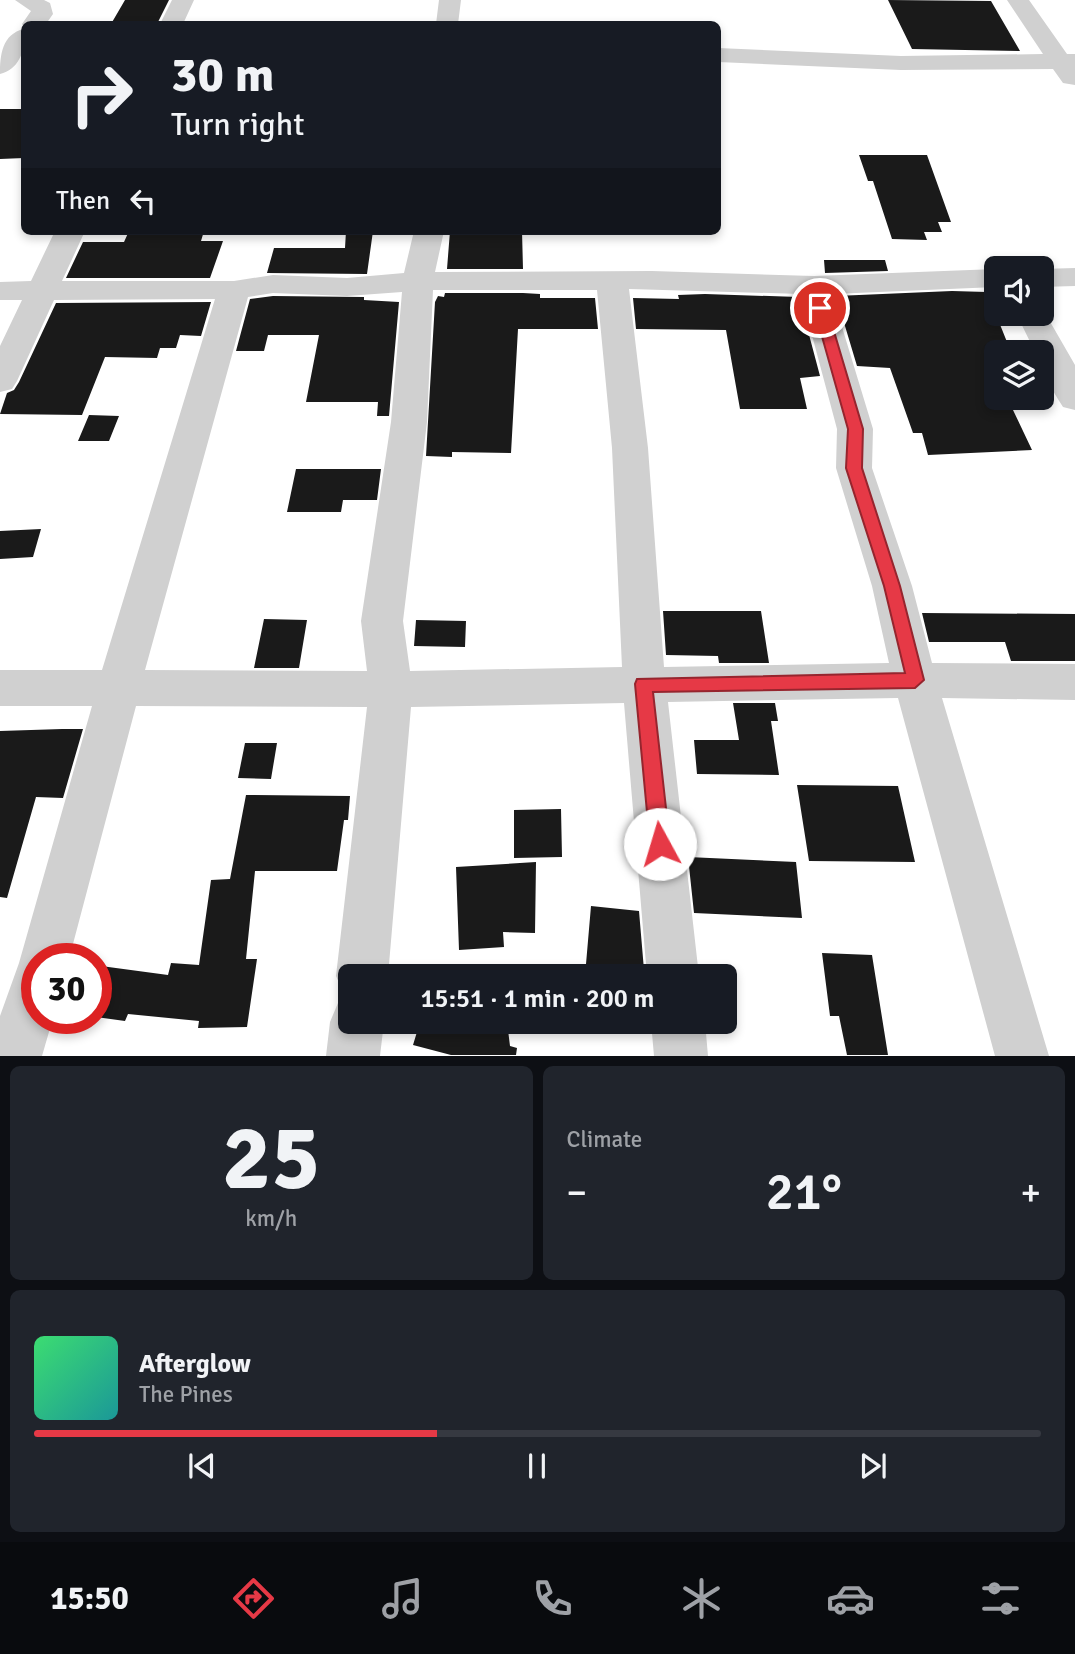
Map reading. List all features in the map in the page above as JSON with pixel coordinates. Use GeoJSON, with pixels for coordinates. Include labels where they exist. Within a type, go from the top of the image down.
{"type":"FeatureCollection","features":[{"type":"Feature","properties":{"kind":"street"},"geometry":{"type":"LineString","coordinates":[[26,0],[41,8],[42,14],[36,21]]}},
{"type":"Feature","properties":{"kind":"street"},"geometry":{"type":"LineString","coordinates":[[173,21],[183,0]]}},
{"type":"Feature","properties":{"kind":"street"},"geometry":{"type":"LineString","coordinates":[[447,21],[450,0]]}},
{"type":"Feature","properties":{"kind":"street"},"geometry":{"type":"LineString","coordinates":[[1018,0],[1068,61],[1075,82]]}},
{"type":"Feature","properties":{"kind":"street"},"geometry":{"type":"LineString","coordinates":[[0,67],[21,40]]}},
{"type":"Feature","properties":{"kind":"street"},"geometry":{"type":"LineString","coordinates":[[721,55],[901,63],[1068,61]]}},
{"type":"Feature","properties":{"kind":"street"},"geometry":{"type":"LineString","coordinates":[[0,380],[68,235]]}},
{"type":"Feature","properties":{"kind":"street"},"geometry":{"type":"LineString","coordinates":[[363,964],[391,689],[382,621],[409,422],[418,281],[428,235]]}},
{"type":"Feature","properties":{"kind":"street"},"geometry":{"type":"LineString","coordinates":[[1054,278],[1075,277]]}},
{"type":"Feature","properties":{"kind":"street"},"geometry":{"type":"LineString","coordinates":[[0,291],[234,290],[273,284],[347,287],[418,281],[612,280],[814,285],[984,278]]}},
{"type":"Feature","properties":{"kind":"street"},"geometry":{"type":"LineString","coordinates":[[612,280],[630,448],[644,684],[672,964]]}},
{"type":"Feature","properties":{"kind":"street"},"geometry":{"type":"LineString","coordinates":[[814,285],[855,429],[854,468],[892,586],[915,680],[1022,1055]]}},
{"type":"Feature","properties":{"kind":"street"},"geometry":{"type":"LineString","coordinates":[[48,943],[121,688],[175,486],[234,290]]}},
{"type":"Feature","properties":{"kind":"street"},"geometry":{"type":"LineString","coordinates":[[1038,326],[1075,399]]}},
{"type":"Feature","properties":{"kind":"street"},"geometry":{"type":"LineString","coordinates":[[0,688],[391,689],[915,680],[1075,681]]}},
{"type":"Feature","properties":{"kind":"street"},"geometry":{"type":"LineString","coordinates":[[15,1055],[21,1034]]}},
{"type":"Feature","properties":{"kind":"street"},"geometry":{"type":"LineString","coordinates":[[354,1055],[356,1034]]}},
{"type":"Feature","properties":{"kind":"street"},"geometry":{"type":"LineString","coordinates":[[678,1034],[681,1055]]}},
{"type":"Feature","properties":{"kind":"building"},"geometry":{"type":"Polygon","coordinates":[[[125,0],[169,0],[158,21],[113,21],[125,0]]]}},
{"type":"Feature","properties":{"kind":"building"},"geometry":{"type":"Polygon","coordinates":[[[888,0],[991,1],[1020,51],[912,49],[888,0]]]}},
{"type":"Feature","properties":{"kind":"building"},"geometry":{"type":"Polygon","coordinates":[[[0,109],[21,109],[21,158],[0,159],[0,109]]]}},
{"type":"Feature","properties":{"kind":"building"},"geometry":{"type":"Polygon","coordinates":[[[859,155],[927,155],[951,222],[938,222],[942,232],[924,232],[927,240],[892,239],[873,181],[868,181],[859,155]]]}},
{"type":"Feature","properties":{"kind":"building"},"geometry":{"type":"Polygon","coordinates":[[[127,235],[203,235],[201,241],[223,241],[210,278],[66,278],[83,242],[124,242],[127,235]]]}},
{"type":"Feature","properties":{"kind":"building"},"geometry":{"type":"Polygon","coordinates":[[[346,235],[372,235],[367,274],[267,273],[274,248],[345,248],[346,235]]]}},
{"type":"Feature","properties":{"kind":"building"},"geometry":{"type":"Polygon","coordinates":[[[450,235],[522,235],[523,269],[447,269],[450,235]]]}},
{"type":"Feature","properties":{"kind":"building"},"geometry":{"type":"Polygon","coordinates":[[[824,260],[885,260],[888,271],[825,273],[824,260]]]}},
{"type":"Feature","properties":{"kind":"building"},"geometry":{"type":"Polygon","coordinates":[[[984,292],[984,326],[1001,326],[1006,340],[984,340],[984,410],[1013,410],[1032,450],[928,455],[922,433],[913,433],[890,368],[857,366],[836,296],[984,292]]]}},
{"type":"Feature","properties":{"kind":"building"},"geometry":{"type":"Polygon","coordinates":[[[445,293],[523,293],[540,294],[540,298],[595,298],[598,329],[518,329],[511,453],[452,452],[452,457],[426,456],[435,302],[438,296],[444,297],[445,293]]]}},
{"type":"Feature","properties":{"kind":"building"},"geometry":{"type":"Polygon","coordinates":[[[678,295],[799,297],[820,376],[800,378],[807,409],[740,409],[726,330],[636,329],[633,298],[679,299],[678,295]]]}},
{"type":"Feature","properties":{"kind":"building"},"geometry":{"type":"Polygon","coordinates":[[[273,296],[364,297],[364,300],[399,302],[389,416],[377,416],[378,402],[306,402],[319,335],[268,335],[264,351],[236,351],[250,299],[273,296]]]}},
{"type":"Feature","properties":{"kind":"building"},"geometry":{"type":"Polygon","coordinates":[[[211,302],[201,336],[180,335],[176,348],[160,348],[157,358],[105,357],[82,415],[0,414],[7,393],[14,390],[19,382],[56,303],[211,302]]]}},
{"type":"Feature","properties":{"kind":"building"},"geometry":{"type":"Polygon","coordinates":[[[89,415],[119,416],[109,441],[78,441],[89,415]]]}},
{"type":"Feature","properties":{"kind":"building"},"geometry":{"type":"Polygon","coordinates":[[[296,469],[381,469],[377,500],[343,500],[341,512],[287,512],[296,469]]]}},
{"type":"Feature","properties":{"kind":"building"},"geometry":{"type":"Polygon","coordinates":[[[41,529],[33,557],[0,559],[0,531],[41,529]]]}},
{"type":"Feature","properties":{"kind":"building"},"geometry":{"type":"Polygon","coordinates":[[[663,611],[761,611],[769,663],[719,663],[718,656],[666,655],[663,611]]]}},
{"type":"Feature","properties":{"kind":"building"},"geometry":{"type":"Polygon","coordinates":[[[922,613],[1075,614],[1075,661],[1011,661],[1005,642],[929,642],[922,613]]]}},
{"type":"Feature","properties":{"kind":"building"},"geometry":{"type":"Polygon","coordinates":[[[264,619],[307,620],[299,668],[254,668],[264,619]]]}},
{"type":"Feature","properties":{"kind":"building"},"geometry":{"type":"Polygon","coordinates":[[[416,620],[466,621],[465,647],[414,646],[416,620]]]}},
{"type":"Feature","properties":{"kind":"building"},"geometry":{"type":"Polygon","coordinates":[[[733,703],[775,703],[778,721],[771,721],[779,775],[697,774],[694,740],[739,740],[733,703]]]}},
{"type":"Feature","properties":{"kind":"building"},"geometry":{"type":"Polygon","coordinates":[[[83,729],[63,798],[36,797],[7,898],[0,897],[0,731],[83,729]]]}},
{"type":"Feature","properties":{"kind":"building"},"geometry":{"type":"Polygon","coordinates":[[[245,743],[277,743],[271,779],[238,778],[245,743]]]}},
{"type":"Feature","properties":{"kind":"building"},"geometry":{"type":"Polygon","coordinates":[[[797,785],[898,786],[915,862],[809,861],[797,785]]]}},
{"type":"Feature","properties":{"kind":"building"},"geometry":{"type":"Polygon","coordinates":[[[246,795],[350,796],[348,820],[344,820],[337,871],[255,871],[246,959],[257,959],[247,1027],[198,1028],[199,1021],[128,1014],[125,1021],[112,1019],[112,967],[168,975],[171,963],[199,965],[211,880],[230,879],[246,795]]]}},
{"type":"Feature","properties":{"kind":"building"},"geometry":{"type":"Polygon","coordinates":[[[561,809],[562,857],[514,858],[514,810],[561,809]]]}},
{"type":"Feature","properties":{"kind":"building"},"geometry":{"type":"Polygon","coordinates":[[[688,857],[796,862],[802,918],[694,913],[688,857]]]}},
{"type":"Feature","properties":{"kind":"building"},"geometry":{"type":"Polygon","coordinates":[[[536,862],[535,933],[503,932],[504,947],[459,950],[456,867],[536,862]]]}},
{"type":"Feature","properties":{"kind":"building"},"geometry":{"type":"Polygon","coordinates":[[[591,906],[639,911],[643,964],[586,964],[591,906]]]}},
{"type":"Feature","properties":{"kind":"building"},"geometry":{"type":"Polygon","coordinates":[[[822,953],[872,955],[888,1055],[847,1055],[839,1016],[830,1016],[822,953]]]}},
{"type":"Feature","properties":{"kind":"building"},"geometry":{"type":"Polygon","coordinates":[[[416,1034],[508,1034],[510,1046],[517,1048],[516,1055],[451,1055],[413,1045],[416,1034]]]}},
{"type":"Feature","properties":{"kind":"route"},"geometry":{"type":"LineString","coordinates":[[660,844],[644,684],[915,680],[892,586],[854,468],[855,429],[820,308]]}}]}
